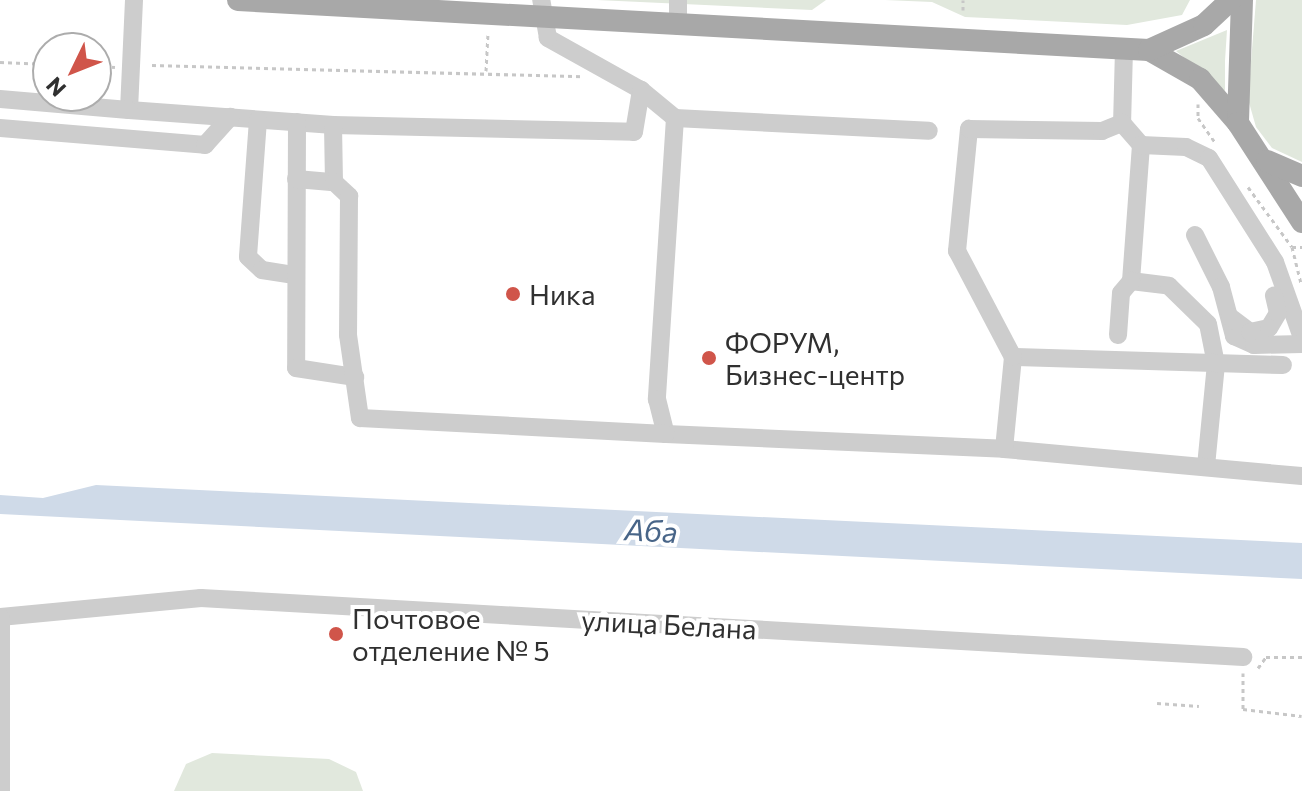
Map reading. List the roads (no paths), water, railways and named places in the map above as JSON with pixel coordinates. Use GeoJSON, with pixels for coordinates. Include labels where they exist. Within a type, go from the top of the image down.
{"type":"FeatureCollection","features":[{"type":"Feature","properties":{"kind":"main road"},"geometry":{"type":"LineString","coordinates":[[238,0],[540,10],[678,26],[1149,50],[1204,25],[1231,0]]}},
{"type":"Feature","properties":{"kind":"main road"},"geometry":{"type":"LineString","coordinates":[[1238,123],[1242,0]]}},
{"type":"Feature","properties":{"kind":"main road"},"geometry":{"type":"LineString","coordinates":[[1149,50],[1200,79],[1266,160],[1302,222]]}},
{"type":"Feature","properties":{"kind":"main road"},"geometry":{"type":"LineString","coordinates":[[1266,160],[1302,176]]}},
{"type":"Feature","properties":{"kind":"street"},"geometry":{"type":"LineString","coordinates":[[129,110],[134,0]]}},
{"type":"Feature","properties":{"kind":"street"},"geometry":{"type":"LineString","coordinates":[[678,0],[678,26]]}},
{"type":"Feature","properties":{"kind":"street"},"geometry":{"type":"LineString","coordinates":[[540,10],[563,50],[641,90],[675,118],[929,131]]}},
{"type":"Feature","properties":{"kind":"street"},"geometry":{"type":"LineString","coordinates":[[1124,49],[1122,123],[1141,145],[1199,150],[1263,246],[1302,338]]}},
{"type":"Feature","properties":{"kind":"street"},"geometry":{"type":"LineString","coordinates":[[0,99],[333,125],[624,133],[640,123],[641,90]]}},
{"type":"Feature","properties":{"kind":"street"},"geometry":{"type":"LineString","coordinates":[[0,128],[205,145],[230,117]]}},
{"type":"Feature","properties":{"kind":"street"},"geometry":{"type":"LineString","coordinates":[[666,434],[657,399],[675,118]]}},
{"type":"Feature","properties":{"kind":"street"},"geometry":{"type":"LineString","coordinates":[[258,120],[248,257],[262,270],[295,275]]}},
{"type":"Feature","properties":{"kind":"street"},"geometry":{"type":"LineString","coordinates":[[297,122],[296,368],[355,377]]}},
{"type":"Feature","properties":{"kind":"street"},"geometry":{"type":"LineString","coordinates":[[1004,449],[1013,357],[957,251],[969,129],[1102,131],[1122,123]]}},
{"type":"Feature","properties":{"kind":"street"},"geometry":{"type":"LineString","coordinates":[[333,125],[334,182],[353,211],[348,335],[355,377],[355,413],[364,419],[1004,449],[1302,476]]}},
{"type":"Feature","properties":{"kind":"street"},"geometry":{"type":"LineString","coordinates":[[1118,335],[1121,293],[1131,281],[1141,145]]}},
{"type":"Feature","properties":{"kind":"street"},"geometry":{"type":"LineString","coordinates":[[296,179],[334,182]]}},
{"type":"Feature","properties":{"kind":"street"},"geometry":{"type":"LineString","coordinates":[[1195,235],[1245,344],[1302,344]]}},
{"type":"Feature","properties":{"kind":"street"},"geometry":{"type":"LineString","coordinates":[[1230,317],[1250,332],[1276,322],[1263,246]]}},
{"type":"Feature","properties":{"kind":"street"},"geometry":{"type":"LineString","coordinates":[[1131,281],[1169,286],[1199,308],[1216,364],[1206,466]]}},
{"type":"Feature","properties":{"kind":"street"},"geometry":{"type":"LineString","coordinates":[[1013,357],[1283,365]]}},
{"type":"Feature","properties":{"kind":"street","name":"улица Белана"},"geometry":{"type":"LineString","coordinates":[[1,617],[201,598],[1251,662]]}},
{"type":"Feature","properties":{"kind":"street"},"geometry":{"type":"LineString","coordinates":[[1,617],[1,791]]}},
{"type":"Feature","properties":{"kind":"water","name":"Аба"},"geometry":{"type":"Polygon","coordinates":[[[96,485],[1302,543],[1302,579],[0,514],[0,495],[43,498],[96,485]]]}},
{"type":"Feature","properties":{"kind":"place","name":"Ника"},"geometry":{"type":"Point","coordinates":[513,294]}},
{"type":"Feature","properties":{"kind":"place","name":"ФОРУМ, Бизнес-центр"},"geometry":{"type":"Point","coordinates":[709,358]}},
{"type":"Feature","properties":{"kind":"place","name":"Почтовое отделение № 5"},"geometry":{"type":"Point","coordinates":[336,634]}}]}
